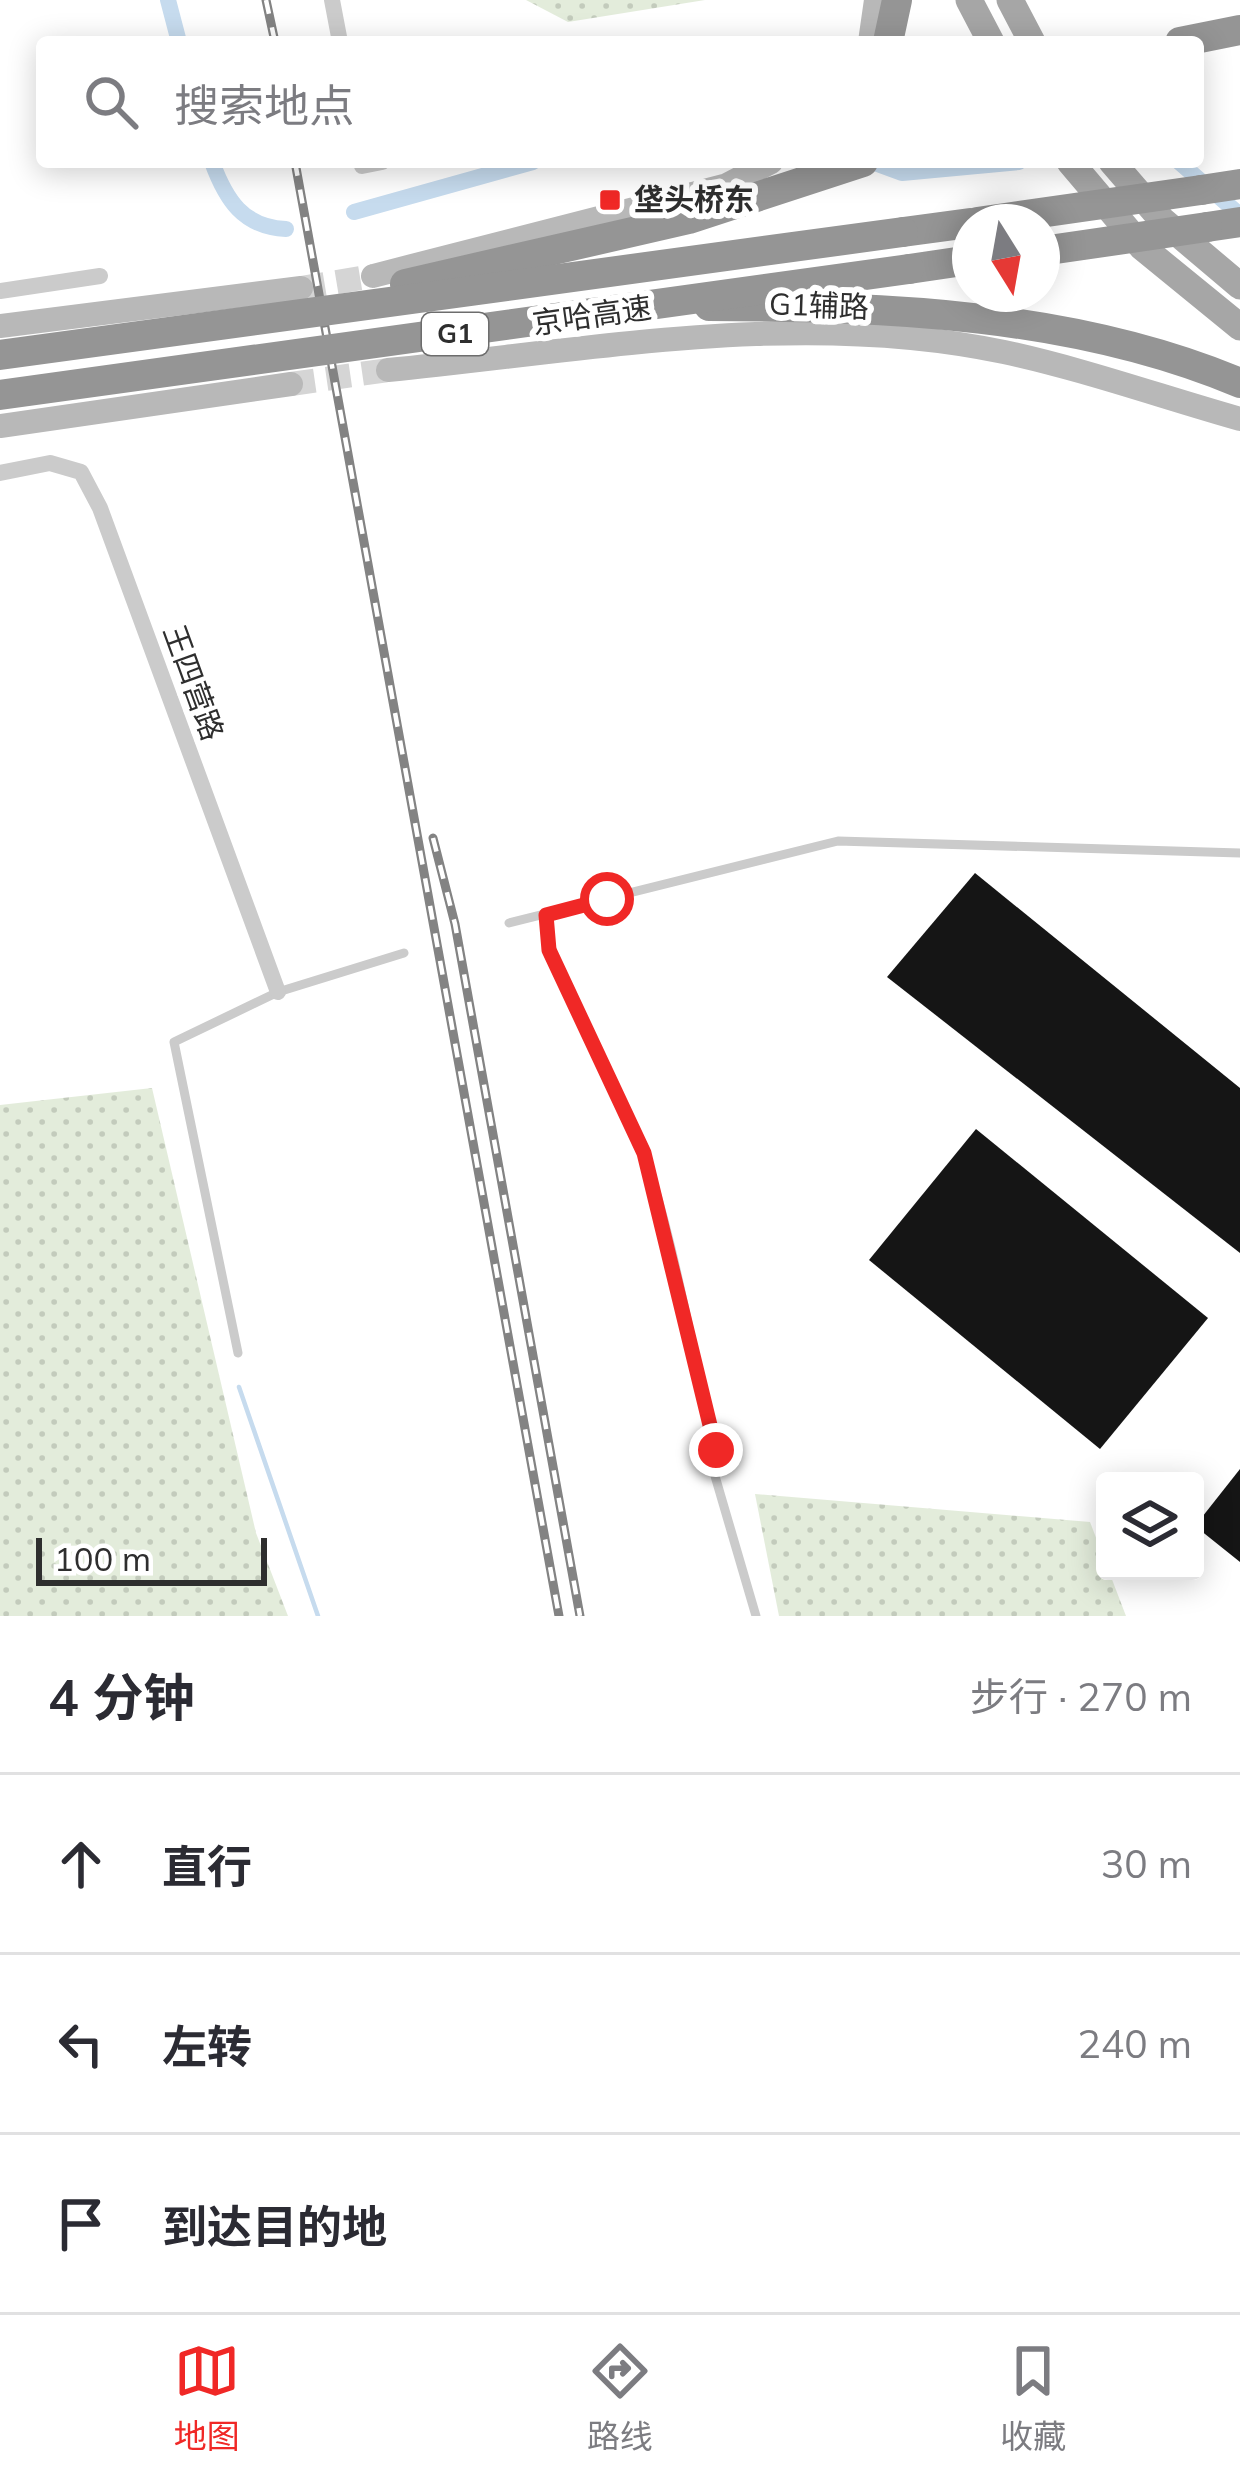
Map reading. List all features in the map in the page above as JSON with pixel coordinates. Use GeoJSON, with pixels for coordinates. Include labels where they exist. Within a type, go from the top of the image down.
{"type":"FeatureCollection","features":[{"type":"Feature","properties":{"kind":"highway"},"geometry":{"type":"LineString","coordinates":[[889,36],[897,0]]}},
{"type":"Feature","properties":{"kind":"highway"},"geometry":{"type":"LineString","coordinates":[[1204,37],[1240,30]]}},
{"type":"Feature","properties":{"kind":"highway"},"geometry":{"type":"LineString","coordinates":[[767,194],[799,168]]}},
{"type":"Feature","properties":{"kind":"highway"},"geometry":{"type":"LineString","coordinates":[[276,317],[521,255],[689,219],[845,168]]}},
{"type":"Feature","properties":{"kind":"highway","name":"京哈高速"},"geometry":{"type":"LineString","coordinates":[[1060,210],[1240,184]]}},
{"type":"Feature","properties":{"kind":"highway"},"geometry":{"type":"LineString","coordinates":[[1060,247],[1240,223]]}},
{"type":"Feature","properties":{"kind":"highway","name":"京哈高速"},"geometry":{"type":"LineString","coordinates":[[0,355],[952,225]]}},
{"type":"Feature","properties":{"kind":"highway","name":"京哈高速"},"geometry":{"type":"LineString","coordinates":[[0,395],[952,263]]}},
{"type":"Feature","properties":{"kind":"highway"},"geometry":{"type":"LineString","coordinates":[[668,305],[862,307],[968,316],[1084,337],[1240,383]]}},
{"type":"Feature","properties":{"kind":"main road"},"geometry":{"type":"LineString","coordinates":[[871,36],[876,0]]}},
{"type":"Feature","properties":{"kind":"main road"},"geometry":{"type":"LineString","coordinates":[[969,0],[988,36]]}},
{"type":"Feature","properties":{"kind":"main road"},"geometry":{"type":"LineString","coordinates":[[1010,0],[1029,36]]}},
{"type":"Feature","properties":{"kind":"main road"},"geometry":{"type":"LineString","coordinates":[[373,276],[727,185],[760,168]]}},
{"type":"Feature","properties":{"kind":"main road"},"geometry":{"type":"LineString","coordinates":[[1117,168],[1162,220],[1240,286]]}},
{"type":"Feature","properties":{"kind":"main road"},"geometry":{"type":"LineString","coordinates":[[1076,170],[1142,247],[1240,327]]}},
{"type":"Feature","properties":{"kind":"main road"},"geometry":{"type":"LineString","coordinates":[[0,326],[302,288]]}},
{"type":"Feature","properties":{"kind":"main road","name":"G1辅路"},"geometry":{"type":"LineString","coordinates":[[388,370],[766,333],[909,339],[1004,352],[1240,419]]}},
{"type":"Feature","properties":{"kind":"main road"},"geometry":{"type":"LineString","coordinates":[[0,426],[291,384]]}},
{"type":"Feature","properties":{"kind":"street"},"geometry":{"type":"LineString","coordinates":[[332,0],[339,36]]}},
{"type":"Feature","properties":{"kind":"street"},"geometry":{"type":"LineString","coordinates":[[0,291],[100,276]]}},
{"type":"Feature","properties":{"kind":"street","name":"王四营路"},"geometry":{"type":"LineString","coordinates":[[0,473],[50,463],[81,472],[100,508],[278,992]]}},
{"type":"Feature","properties":{"kind":"lane"},"geometry":{"type":"LineString","coordinates":[[509,923],[838,841],[1240,853]]}},
{"type":"Feature","properties":{"kind":"lane"},"geometry":{"type":"LineString","coordinates":[[546,915],[557,977],[598,1045],[644,1153],[716,1450],[715,1476],[756,1616]]}},
{"type":"Feature","properties":{"kind":"lane"},"geometry":{"type":"LineString","coordinates":[[238,1353],[174,1042],[278,992],[404,952]]}},
{"type":"Feature","properties":{"kind":"green space"},"geometry":{"type":"Polygon","coordinates":[[[526,0],[705,0],[568,22],[526,0]]]}},
{"type":"Feature","properties":{"kind":"green space"},"geometry":{"type":"Polygon","coordinates":[[[152,1088],[256,1533],[288,1616],[0,1616],[0,1105],[152,1088]]]}},
{"type":"Feature","properties":{"kind":"green space"},"geometry":{"type":"Polygon","coordinates":[[[755,1494],[1090,1522],[1096,1538],[1096,1580],[1112,1580],[1126,1616],[779,1616],[755,1494]]]}},
{"type":"Feature","properties":{"kind":"building"},"geometry":{"type":"Polygon","coordinates":[[[975,873],[1240,1088],[1240,1253],[887,977],[975,873]]]}},
{"type":"Feature","properties":{"kind":"building"},"geometry":{"type":"Polygon","coordinates":[[[976,1129],[1208,1318],[1100,1449],[869,1260],[976,1129]]]}},
{"type":"Feature","properties":{"kind":"building"},"geometry":{"type":"Polygon","coordinates":[[[1240,1469],[1240,1562],[1204,1533],[1204,1515],[1240,1469]]]}},
{"type":"Feature","properties":{"kind":"waterway"},"geometry":{"type":"LineString","coordinates":[[168,0],[177,36]]}},
{"type":"Feature","properties":{"kind":"waterway"},"geometry":{"type":"LineString","coordinates":[[215,168],[223,188],[247,217],[286,229]]}},
{"type":"Feature","properties":{"kind":"waterway"},"geometry":{"type":"LineString","coordinates":[[354,212],[512,168]]}},
{"type":"Feature","properties":{"kind":"waterway"},"geometry":{"type":"LineString","coordinates":[[888,168],[902,173],[955,168]]}},
{"type":"Feature","properties":{"kind":"waterway"},"geometry":{"type":"LineString","coordinates":[[1186,168],[1240,215]]}},
{"type":"Feature","properties":{"kind":"waterway"},"geometry":{"type":"LineString","coordinates":[[239,1387],[318,1616]]}},
{"type":"Feature","properties":{"kind":"tunnel"},"geometry":{"type":"LineString","coordinates":[[301,288],[373,276]]}},
{"type":"Feature","properties":{"kind":"tunnel"},"geometry":{"type":"LineString","coordinates":[[291,384],[388,370]]}},
{"type":"Feature","properties":{"kind":"railway"},"geometry":{"type":"LineString","coordinates":[[266,0],[274,36]]}},
{"type":"Feature","properties":{"kind":"railway"},"geometry":{"type":"LineString","coordinates":[[296,168],[559,1616]]}},
{"type":"Feature","properties":{"kind":"railway"},"geometry":{"type":"LineString","coordinates":[[433,838],[455,924],[580,1616]]}},
{"type":"Feature","properties":{"kind":"place","name":"垡头桥东"},"geometry":{"type":"Point","coordinates":[610,200]}},
{"type":"Feature","properties":{"kind":"route"},"geometry":{"type":"LineString","coordinates":[[607,899],[546,915],[549,950],[557,977],[598,1045],[644,1153],[716,1450]]}}]}
